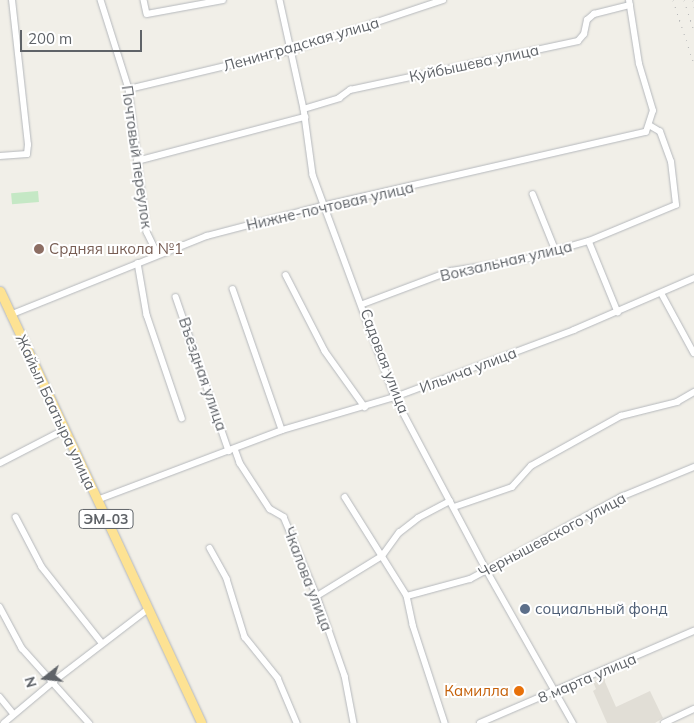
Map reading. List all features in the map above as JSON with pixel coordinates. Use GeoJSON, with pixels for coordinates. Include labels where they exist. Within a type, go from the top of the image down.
{"type":"FeatureCollection","features":[{"type":"Feature","properties":{"kind":"highway","name":"Жайыл Баатыра улица"},"geometry":{"type":"LineString","coordinates":[[0,291],[14,314],[64,430],[201,723]]}},
{"type":"Feature","properties":{"kind":"street"},"geometry":{"type":"LineString","coordinates":[[0,156],[26,154],[28,145],[12,0]]}},
{"type":"Feature","properties":{"kind":"street","name":"Почтовый переулок"},"geometry":{"type":"LineString","coordinates":[[101,0],[129,88],[147,232],[158,255]]}},
{"type":"Feature","properties":{"kind":"street"},"geometry":{"type":"LineString","coordinates":[[144,0],[147,14],[223,0]]}},
{"type":"Feature","properties":{"kind":"street","name":"Садовая улица"},"geometry":{"type":"LineString","coordinates":[[280,0],[293,50],[304,109],[313,175],[322,206],[363,304],[396,397],[486,569],[557,691],[573,723]]}},
{"type":"Feature","properties":{"kind":"street","name":"Ленинградская улица"},"geometry":{"type":"LineString","coordinates":[[129,88],[293,50],[443,0]]}},
{"type":"Feature","properties":{"kind":"street"},"geometry":{"type":"LineString","coordinates":[[629,3],[640,64],[653,110],[650,126]]}},
{"type":"Feature","properties":{"kind":"street","name":"Куйбышева улица"},"geometry":{"type":"LineString","coordinates":[[304,109],[338,98],[358,88],[578,41],[584,34],[587,20],[594,14],[629,3]]}},
{"type":"Feature","properties":{"kind":"street"},"geometry":{"type":"LineString","coordinates":[[137,161],[305,116]]}},
{"type":"Feature","properties":{"kind":"street","name":"Вокзальная улица"},"geometry":{"type":"LineString","coordinates":[[363,304],[451,271],[523,260],[589,241],[676,205],[670,162],[660,132],[650,126]]}},
{"type":"Feature","properties":{"kind":"street","name":"Нижне-почтовая улица"},"geometry":{"type":"LineString","coordinates":[[14,314],[207,236],[322,206],[646,132],[650,126]]}},
{"type":"Feature","properties":{"kind":"street"},"geometry":{"type":"LineString","coordinates":[[533,194],[556,250]]}},
{"type":"Feature","properties":{"kind":"street"},"geometry":{"type":"LineString","coordinates":[[589,241],[618,312]]}},
{"type":"Feature","properties":{"kind":"street"},"geometry":{"type":"LineString","coordinates":[[138,263],[147,315],[182,418]]}},
{"type":"Feature","properties":{"kind":"street"},"geometry":{"type":"LineString","coordinates":[[286,275],[325,351],[365,407]]}},
{"type":"Feature","properties":{"kind":"street","name":"Ильича улица"},"geometry":{"type":"LineString","coordinates":[[97,500],[282,430],[396,397],[618,312],[662,294],[694,278]]}},
{"type":"Feature","properties":{"kind":"street"},"geometry":{"type":"LineString","coordinates":[[233,288],[282,430]]}},
{"type":"Feature","properties":{"kind":"street"},"geometry":{"type":"LineString","coordinates":[[662,294],[694,353]]}},
{"type":"Feature","properties":{"kind":"street","name":"Въездная улица"},"geometry":{"type":"LineString","coordinates":[[176,297],[232,450]]}},
{"type":"Feature","properties":{"kind":"street"},"geometry":{"type":"LineString","coordinates":[[454,507],[512,487],[531,466],[622,416],[677,402],[694,392]]}},
{"type":"Feature","properties":{"kind":"street"},"geometry":{"type":"LineString","coordinates":[[0,464],[64,430]]}},
{"type":"Feature","properties":{"kind":"street","name":"Чкалова улица"},"geometry":{"type":"LineString","coordinates":[[232,450],[270,509],[284,517],[317,596],[345,676],[354,723]]}},
{"type":"Feature","properties":{"kind":"street","name":"Чернышевского улица"},"geometry":{"type":"LineString","coordinates":[[407,596],[452,586],[621,497],[694,467]]}},
{"type":"Feature","properties":{"kind":"street"},"geometry":{"type":"LineString","coordinates":[[345,496],[407,596],[413,625],[445,723]]}},
{"type":"Feature","properties":{"kind":"street"},"geometry":{"type":"LineString","coordinates":[[317,596],[382,556],[399,533],[418,518],[450,501]]}},
{"type":"Feature","properties":{"kind":"street"},"geometry":{"type":"LineString","coordinates":[[16,517],[42,567],[102,644]]}},
{"type":"Feature","properties":{"kind":"street"},"geometry":{"type":"LineString","coordinates":[[210,548],[227,579],[245,637],[278,678],[297,723]]}},
{"type":"Feature","properties":{"kind":"street"},"geometry":{"type":"LineString","coordinates":[[0,607],[11,623],[22,648],[89,723]]}},
{"type":"Feature","properties":{"kind":"street"},"geometry":{"type":"LineString","coordinates":[[8,722],[13,713],[148,609]]}},
{"type":"Feature","properties":{"kind":"street","name":"8 марта улица"},"geometry":{"type":"LineString","coordinates":[[480,723],[694,631]]}},
{"type":"Feature","properties":{"kind":"street"},"geometry":{"type":"LineString","coordinates":[[0,697],[13,713]]}},
{"type":"Feature","properties":{"kind":"street"},"geometry":{"type":"LineString","coordinates":[[664,723],[694,709]]}},
{"type":"Feature","properties":{"kind":"shaded area"},"geometry":{"type":"Polygon","coordinates":[[[605,675],[605,682],[616,707],[650,691],[663,718],[655,723],[607,723],[593,691],[596,689],[593,682],[605,675]]]}},
{"type":"Feature","properties":{"kind":"green space"},"geometry":{"type":"Polygon","coordinates":[[[38,191],[39,202],[12,204],[11,193],[38,191]]]}},
{"type":"Feature","properties":{"kind":"railway"},"geometry":{"type":"LineString","coordinates":[[673,0],[694,64]]}},
{"type":"Feature","properties":{"kind":"railway"},"geometry":{"type":"LineString","coordinates":[[684,0],[694,30]]}},
{"type":"Feature","properties":{"kind":"railway"},"geometry":{"type":"LineString","coordinates":[[693,0],[694,7]]}},
{"type":"Feature","properties":{"kind":"place","name":"Срдняя школа №1"},"geometry":{"type":"Point","coordinates":[39,249]}},
{"type":"Feature","properties":{"kind":"place","name":"социальный фонд"},"geometry":{"type":"Point","coordinates":[525,609]}},
{"type":"Feature","properties":{"kind":"place","name":"Камилла"},"geometry":{"type":"Point","coordinates":[519,691]}}]}
